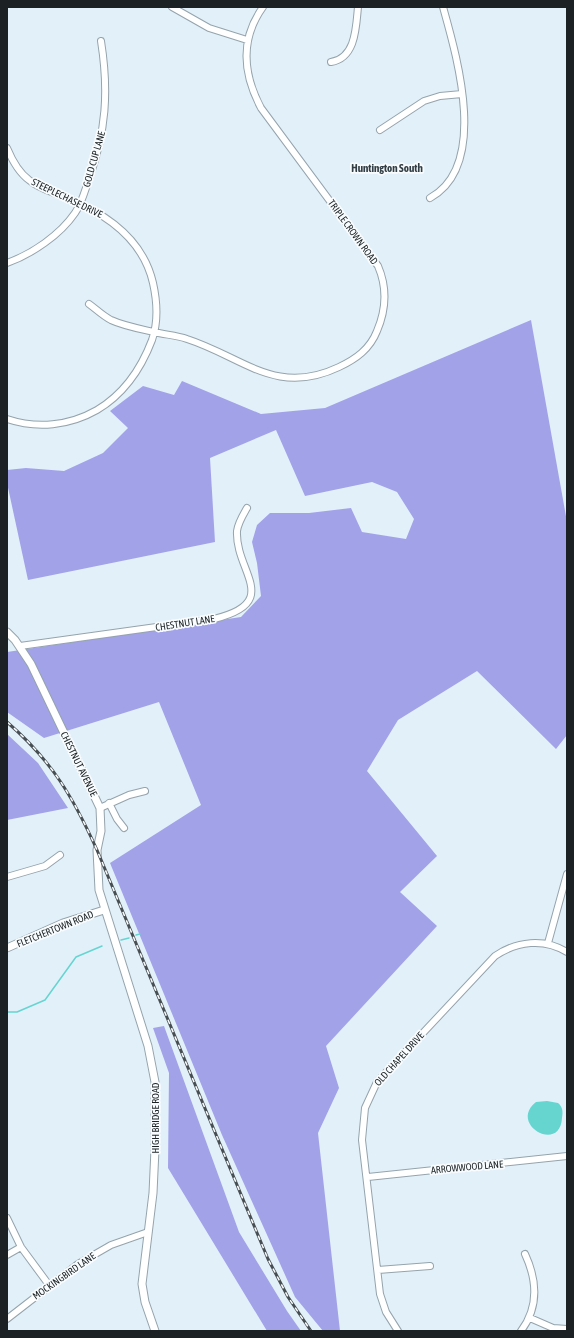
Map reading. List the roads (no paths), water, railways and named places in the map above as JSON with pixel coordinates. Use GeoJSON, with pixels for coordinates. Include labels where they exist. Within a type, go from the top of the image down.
{"type":"FeatureCollection","features":[{"type":"Feature","properties":{"kind":"street"},"geometry":{"type":"LineString","coordinates":[[172,7],[209,28],[247,40]]}},
{"type":"Feature","properties":{"kind":"street","name":"TRIPLE CROWN ROAD"},"geometry":{"type":"LineString","coordinates":[[89,304],[111,320],[197,342],[263,373],[277,377],[304,377],[334,369],[358,357],[374,339],[383,313],[385,288],[384,278],[378,266],[261,108],[248,78],[246,55],[247,40],[254,22],[263,7]]}},
{"type":"Feature","properties":{"kind":"street"},"geometry":{"type":"LineString","coordinates":[[331,62],[338,61],[348,52],[355,30],[358,7]]}},
{"type":"Feature","properties":{"kind":"street"},"geometry":{"type":"LineString","coordinates":[[430,198],[439,193],[449,180],[463,151],[465,133],[462,94],[456,56],[442,7]]}},
{"type":"Feature","properties":{"kind":"street","name":"GOLD CUP LANE"},"geometry":{"type":"LineString","coordinates":[[7,263],[33,250],[54,235],[71,219],[80,203],[97,155],[104,124],[106,86],[101,41]]}},
{"type":"Feature","properties":{"kind":"street"},"geometry":{"type":"LineString","coordinates":[[380,130],[424,101],[440,96],[462,94]]}},
{"type":"Feature","properties":{"kind":"street","name":"STEEPLECHASE DRIVE"},"geometry":{"type":"LineString","coordinates":[[7,148],[16,166],[29,181],[80,203],[103,215],[120,228],[142,254],[154,289],[155,332],[145,358],[129,383],[119,394],[97,410],[75,420],[51,425],[25,424],[7,419]]}},
{"type":"Feature","properties":{"kind":"street","name":"CHESTNUT LANE"},"geometry":{"type":"LineString","coordinates":[[20,646],[214,619],[243,609],[250,594],[250,580],[239,547],[237,530],[247,508]]}},
{"type":"Feature","properties":{"kind":"street","name":"CHESTNUT AVENUE"},"geometry":{"type":"LineString","coordinates":[[7,632],[20,646],[31,664],[100,808],[101,831],[97,850],[97,870],[99,890],[104,910]]}},
{"type":"Feature","properties":{"kind":"street"},"geometry":{"type":"LineString","coordinates":[[100,808],[128,794],[145,792]]}},
{"type":"Feature","properties":{"kind":"street"},"geometry":{"type":"LineString","coordinates":[[110,803],[117,819],[124,828]]}},
{"type":"Feature","properties":{"kind":"street"},"geometry":{"type":"LineString","coordinates":[[7,877],[45,866],[60,855]]}},
{"type":"Feature","properties":{"kind":"street"},"geometry":{"type":"LineString","coordinates":[[548,943],[567,874]]}},
{"type":"Feature","properties":{"kind":"street","name":"FLETCHERTOWN ROAD"},"geometry":{"type":"LineString","coordinates":[[7,948],[63,923],[104,910]]}},
{"type":"Feature","properties":{"kind":"street","name":"HIGH BRIDGE ROAD"},"geometry":{"type":"LineString","coordinates":[[104,910],[148,1046],[154,1071],[155,1149],[153,1193],[143,1275],[143,1290],[155,1331]]}},
{"type":"Feature","properties":{"kind":"street","name":"OLD CHAPEL DRIVE"},"geometry":{"type":"LineString","coordinates":[[398,1331],[383,1305],[378,1270],[368,1177],[362,1140],[363,1118],[367,1101],[377,1082],[495,956],[506,949],[520,944],[548,943],[567,952]]}},
{"type":"Feature","properties":{"kind":"street","name":"ARROWWOOD LANE"},"geometry":{"type":"LineString","coordinates":[[368,1177],[567,1156]]}},
{"type":"Feature","properties":{"kind":"street"},"geometry":{"type":"LineString","coordinates":[[7,1218],[21,1247],[49,1285]]}},
{"type":"Feature","properties":{"kind":"street","name":"MOCKINGBIRD LANE"},"geometry":{"type":"LineString","coordinates":[[7,1319],[49,1285],[102,1250],[148,1232]]}},
{"type":"Feature","properties":{"kind":"street"},"geometry":{"type":"LineString","coordinates":[[7,1255],[21,1247]]}},
{"type":"Feature","properties":{"kind":"street"},"geometry":{"type":"LineString","coordinates":[[521,1331],[530,1318],[534,1302],[534,1282],[525,1254]]}},
{"type":"Feature","properties":{"kind":"street"},"geometry":{"type":"LineString","coordinates":[[378,1270],[430,1266]]}},
{"type":"Feature","properties":{"kind":"street"},"geometry":{"type":"LineString","coordinates":[[530,1318],[552,1328],[567,1329]]}},
{"type":"Feature","properties":{"kind":"waterway"},"geometry":{"type":"LineString","coordinates":[[136,935],[140,934]]}},
{"type":"Feature","properties":{"kind":"waterway"},"geometry":{"type":"LineString","coordinates":[[121,940],[129,938]]}},
{"type":"Feature","properties":{"kind":"waterway"},"geometry":{"type":"LineString","coordinates":[[7,1012],[17,1012],[45,1000],[76,957],[102,946]]}},
{"type":"Feature","properties":{"kind":"railway"},"geometry":{"type":"LineString","coordinates":[[7,722],[37,751],[49,766],[70,796],[88,831],[268,1259],[288,1297],[311,1331]]}},
{"type":"Feature","properties":{"kind":"district","name":"Huntington South"},"geometry":{"type":"Point","coordinates":[387,168]}}]}
